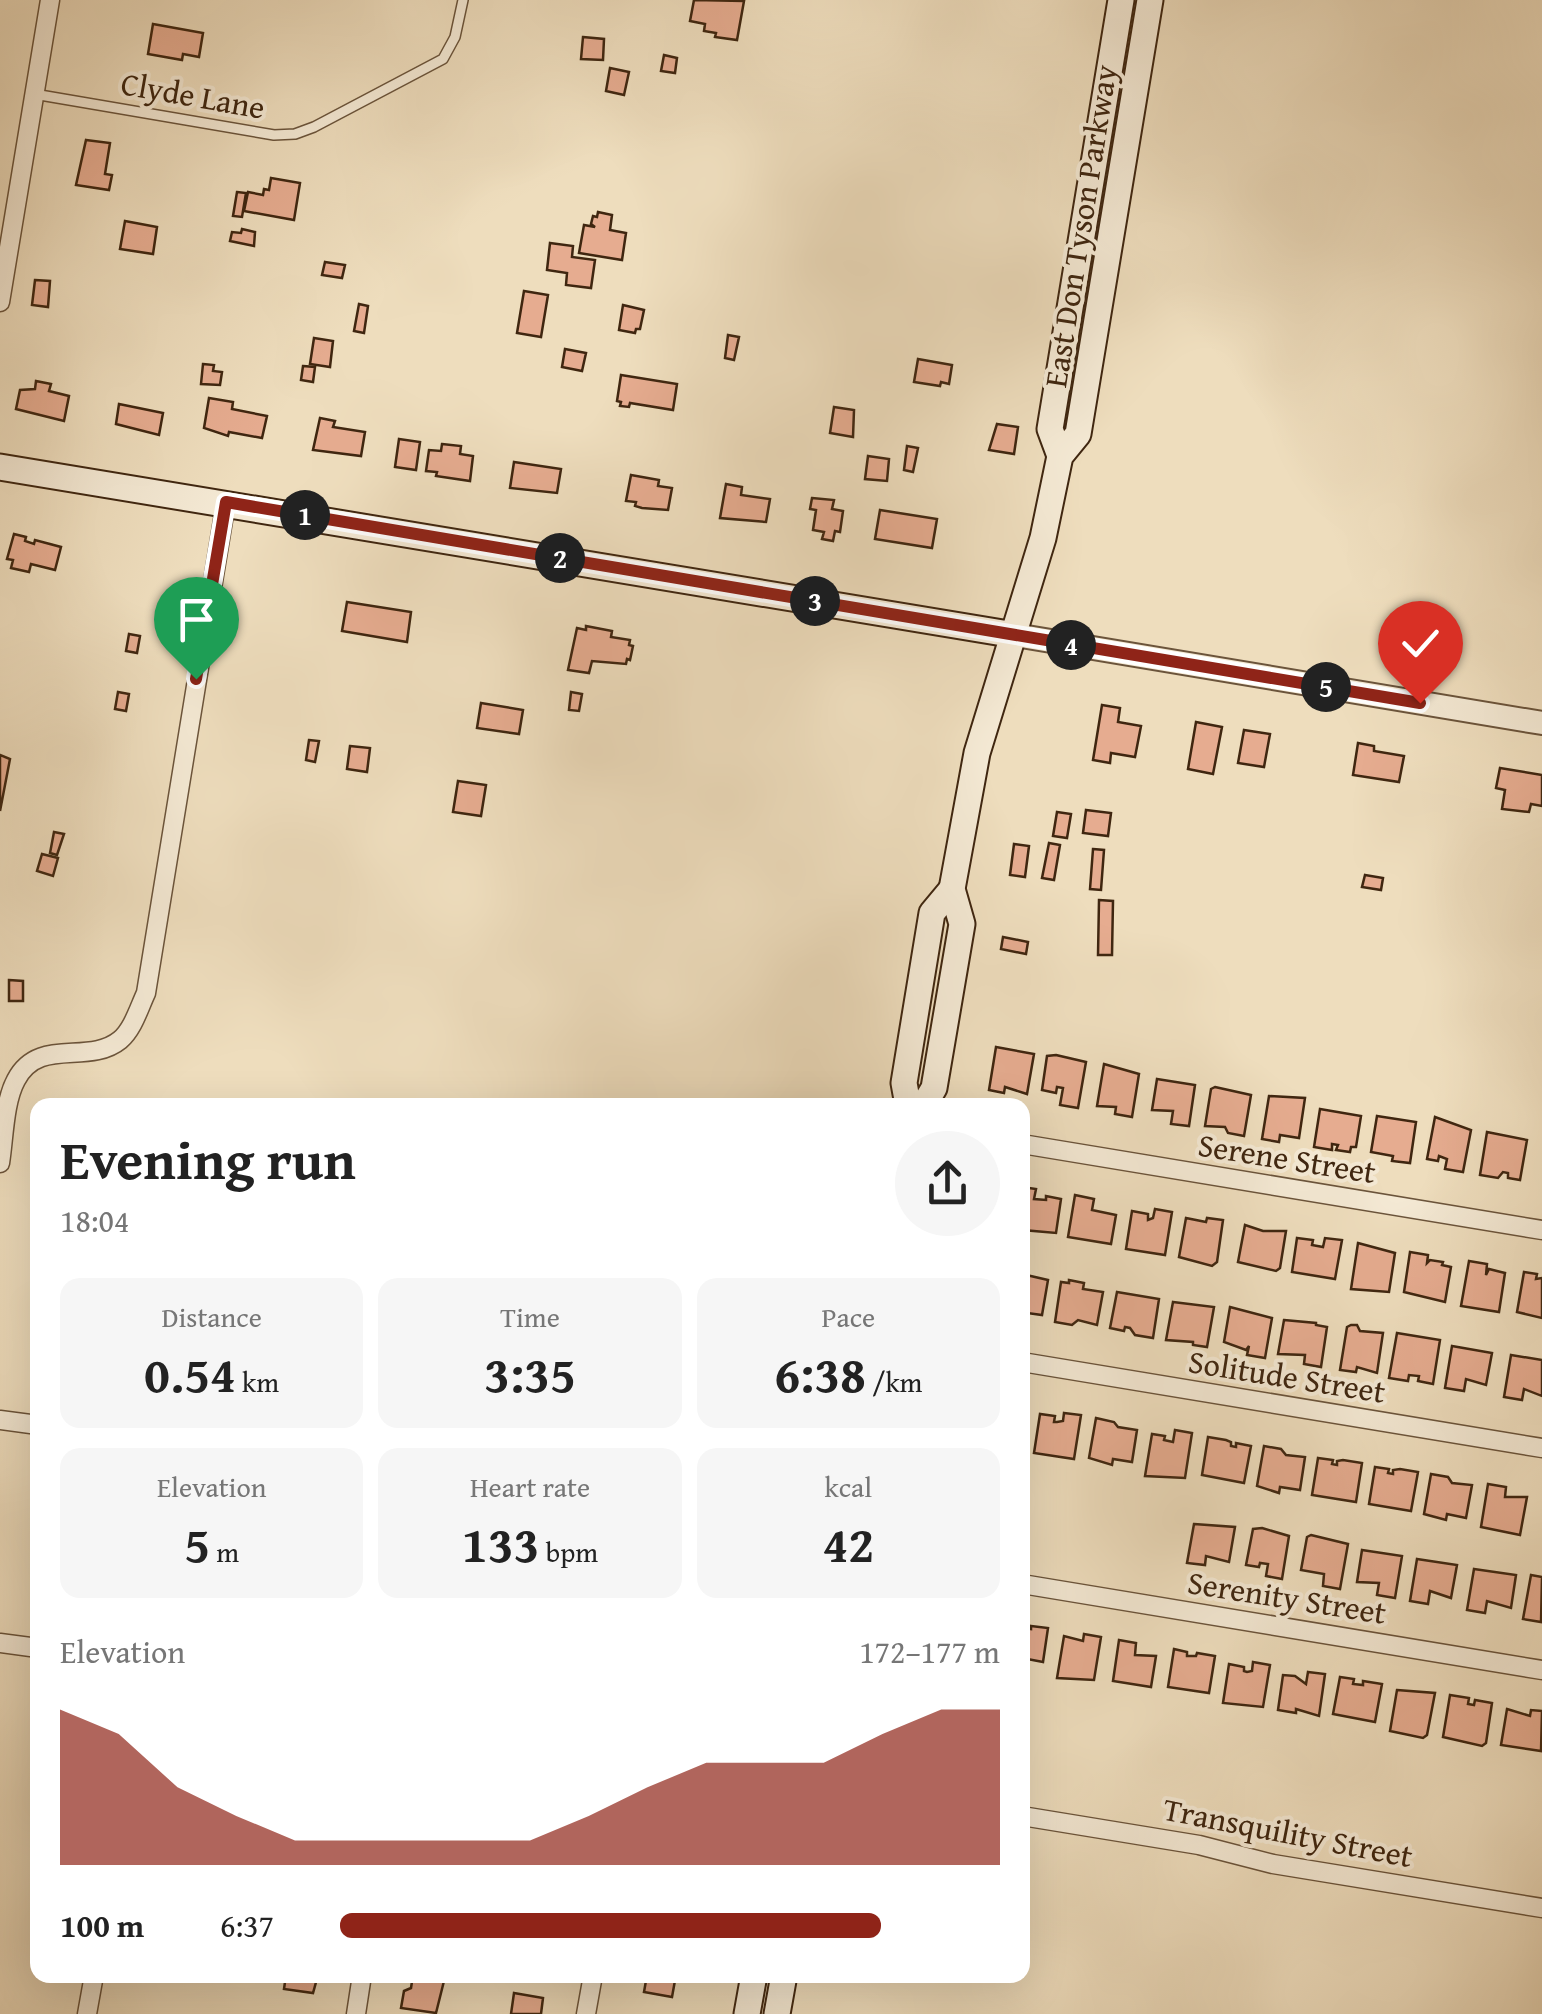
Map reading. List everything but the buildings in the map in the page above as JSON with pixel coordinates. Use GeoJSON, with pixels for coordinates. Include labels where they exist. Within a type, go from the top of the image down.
{"type":"FeatureCollection","features":[{"type":"Feature","properties":{"kind":"main road","name":"East Don Tyson Parkway"},"geometry":{"type":"LineString","coordinates":[[928,1098],[934,1088],[962,924],[952,889],[977,753],[1050,516],[1060,456],[1050,429],[1121,0]]}},
{"type":"Feature","properties":{"kind":"main road","name":"East Don Tyson Parkway"},"geometry":{"type":"LineString","coordinates":[[1060,456],[1078,434],[1150,0]]}},
{"type":"Feature","properties":{"kind":"main road"},"geometry":{"type":"LineString","coordinates":[[0,467],[1015,635]]}},
{"type":"Feature","properties":{"kind":"main road","name":"East Don Tyson Parkway"},"geometry":{"type":"LineString","coordinates":[[907,1098],[904,1082],[932,913],[952,889]]}},
{"type":"Feature","properties":{"kind":"main road"},"geometry":{"type":"LineString","coordinates":[[747,2014],[753,1983]]}},
{"type":"Feature","properties":{"kind":"main road"},"geometry":{"type":"LineString","coordinates":[[777,2014],[783,1983]]}},
{"type":"Feature","properties":{"kind":"street"},"geometry":{"type":"LineString","coordinates":[[0,302],[50,0]]}},
{"type":"Feature","properties":{"kind":"street"},"geometry":{"type":"LineString","coordinates":[[0,1163],[14,1084],[25,1066],[47,1053],[91,1050],[118,1042],[130,1028],[146,993],[226,502]]}},
{"type":"Feature","properties":{"kind":"street"},"geometry":{"type":"LineString","coordinates":[[1015,635],[1542,723]]}},
{"type":"Feature","properties":{"kind":"street","name":"Serene Street"},"geometry":{"type":"LineString","coordinates":[[1030,1145],[1542,1230]]}},
{"type":"Feature","properties":{"kind":"street","name":"Solitude Street"},"geometry":{"type":"LineString","coordinates":[[1030,1363],[1542,1448]]}},
{"type":"Feature","properties":{"kind":"street"},"geometry":{"type":"LineString","coordinates":[[0,1420],[30,1425]]}},
{"type":"Feature","properties":{"kind":"street","name":"Serenity Street"},"geometry":{"type":"LineString","coordinates":[[1030,1585],[1542,1670]]}},
{"type":"Feature","properties":{"kind":"street"},"geometry":{"type":"LineString","coordinates":[[0,1642],[30,1647]]}},
{"type":"Feature","properties":{"kind":"street","name":"Transquility Street"},"geometry":{"type":"LineString","coordinates":[[1030,1817],[1199,1844],[1273,1864],[1542,1908]]}},
{"type":"Feature","properties":{"kind":"street"},"geometry":{"type":"LineString","coordinates":[[87,2014],[93,1983]]}},
{"type":"Feature","properties":{"kind":"street"},"geometry":{"type":"LineString","coordinates":[[356,2014],[361,1983]]}},
{"type":"Feature","properties":{"kind":"street"},"geometry":{"type":"LineString","coordinates":[[586,2014],[591,1983]]}},
{"type":"Feature","properties":{"kind":"lane","name":"Clyde Lane"},"geometry":{"type":"LineString","coordinates":[[34,94],[254,132],[296,134],[443,59],[455,37],[463,0]]}},
{"type":"Feature","properties":{"kind":"route"},"geometry":{"type":"LineString","coordinates":[[196,679],[226,502],[1420,703]]}}]}
